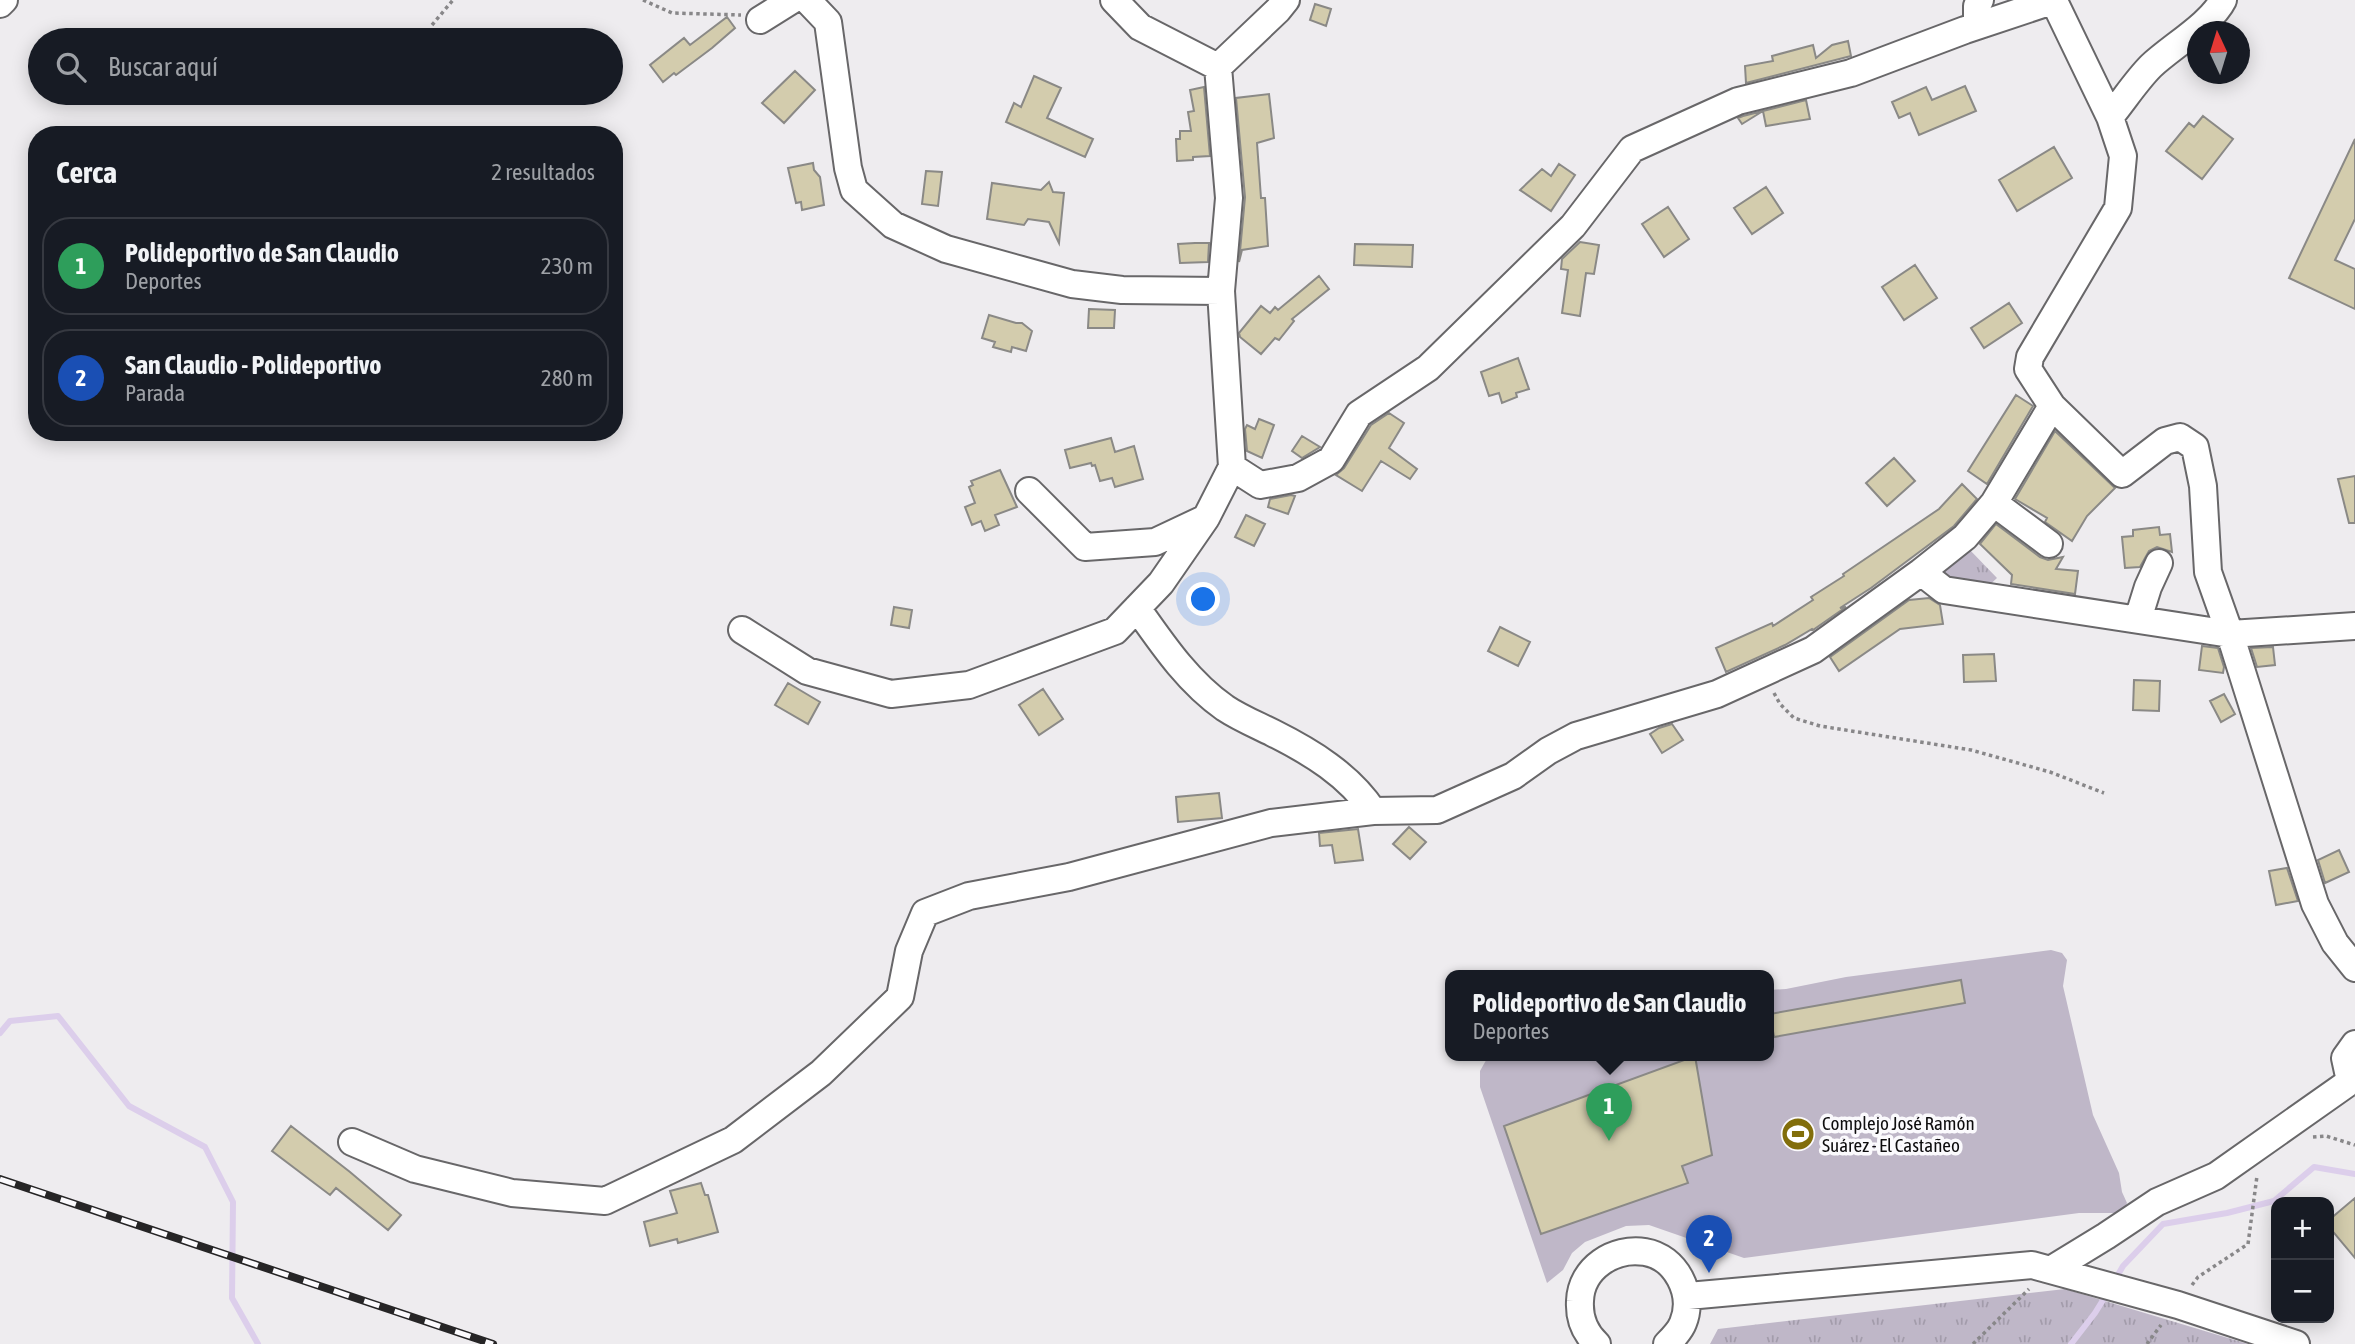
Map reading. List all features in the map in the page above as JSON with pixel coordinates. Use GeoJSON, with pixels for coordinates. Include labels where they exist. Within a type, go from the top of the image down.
{"type":"FeatureCollection","features":[{"type":"Feature","properties":{"kind":"street"},"geometry":{"type":"LineString","coordinates":[[0,4],[4,0]]}},
{"type":"Feature","properties":{"kind":"street"},"geometry":{"type":"LineString","coordinates":[[760,20],[792,0]]}},
{"type":"Feature","properties":{"kind":"street"},"geometry":{"type":"LineString","coordinates":[[807,0],[828,22],[848,168],[854,190],[893,225],[946,249],[1072,284],[1122,290],[1221,291]]}},
{"type":"Feature","properties":{"kind":"street"},"geometry":{"type":"LineString","coordinates":[[1114,0],[1140,27],[1218,68]]}},
{"type":"Feature","properties":{"kind":"street"},"geometry":{"type":"LineString","coordinates":[[1218,68],[1286,0]]}},
{"type":"Feature","properties":{"kind":"street"},"geometry":{"type":"LineString","coordinates":[[1977,26],[1977,6],[1980,0]]}},
{"type":"Feature","properties":{"kind":"street"},"geometry":{"type":"LineString","coordinates":[[1232,467],[1260,485],[1298,478],[1331,460],[1359,414],[1438,359],[1573,226],[1632,149],[1738,101],[1851,73],[2055,0],[2110,117],[2123,156],[2118,208],[2030,357],[2028,369],[2052,406],[2122,474],[2165,442],[2180,437],[2195,447],[2203,485],[2208,572],[2315,904],[2334,943],[2355,968]]}},
{"type":"Feature","properties":{"kind":"street"},"geometry":{"type":"LineString","coordinates":[[2110,117],[2151,66],[2198,27],[2223,0]]}},
{"type":"Feature","properties":{"kind":"street"},"geometry":{"type":"LineString","coordinates":[[742,630],[807,671],[891,694],[969,685],[1115,631],[1161,583],[1206,518],[1232,467],[1221,291],[1229,198],[1218,68]]}},
{"type":"Feature","properties":{"kind":"street"},"geometry":{"type":"LineString","coordinates":[[352,1142],[415,1169],[512,1193],[605,1201],[733,1140],[821,1073],[900,997],[909,951],[925,913],[969,896],[1069,877],[1271,823],[1373,811],[1437,810],[1513,776],[1548,751],[1576,736],[1717,694],[1813,650],[1965,537],[1994,503],[2052,406]]}},
{"type":"Feature","properties":{"kind":"street"},"geometry":{"type":"LineString","coordinates":[[1029,491],[1085,547],[1155,542],[1206,518]]}},
{"type":"Feature","properties":{"kind":"street"},"geometry":{"type":"LineString","coordinates":[[1994,503],[2049,544]]}},
{"type":"Feature","properties":{"kind":"street"},"geometry":{"type":"LineString","coordinates":[[2138,619],[2159,563]]}},
{"type":"Feature","properties":{"kind":"street"},"geometry":{"type":"LineString","coordinates":[[1921,572],[1944,590],[2230,634],[2355,626]]}},
{"type":"Feature","properties":{"kind":"street"},"geometry":{"type":"LineString","coordinates":[[1137,608],[1174,659],[1204,692],[1227,709],[1279,736],[1339,774],[1360,792],[1373,811]]}},
{"type":"Feature","properties":{"kind":"street"},"geometry":{"type":"LineString","coordinates":[[2052,1269],[2157,1202],[2216,1176],[2353,1080],[2345,1058],[2355,1044]]}},
{"type":"Feature","properties":{"kind":"street"},"geometry":{"type":"LineString","coordinates":[[1597,1344],[1581,1319],[1580,1294],[1585,1280],[1595,1266],[1629,1252],[1647,1252],[1663,1259],[1680,1278],[1688,1296],[1683,1323],[1667,1344]]}},
{"type":"Feature","properties":{"kind":"street"},"geometry":{"type":"LineString","coordinates":[[1688,1296],[2032,1265],[2098,1282],[2296,1344]]}},
{"type":"Feature","properties":{"kind":"path"},"geometry":{"type":"LineString","coordinates":[[432,25],[453,0]]}},
{"type":"Feature","properties":{"kind":"path"},"geometry":{"type":"LineString","coordinates":[[643,0],[672,13],[719,13],[760,20]]}},
{"type":"Feature","properties":{"kind":"path"},"geometry":{"type":"LineString","coordinates":[[1766,672],[1780,704],[1794,718],[1845,731],[1943,745],[2000,757],[2050,772],[2104,793]]}},
{"type":"Feature","properties":{"kind":"path"},"geometry":{"type":"LineString","coordinates":[[2147,1344],[2198,1277],[2248,1244],[2255,1200]]}},
{"type":"Feature","properties":{"kind":"path"},"geometry":{"type":"LineString","coordinates":[[1973,1344],[2052,1269]]}},
{"type":"Feature","properties":{"kind":"green space"},"geometry":{"type":"Polygon","coordinates":[[[1968,548],[1997,578],[1984,590],[1943,580],[1946,565],[1968,548]]]}},
{"type":"Feature","properties":{"kind":"green space","name":"Complejo José Ramón Suárez - El Castañeo"},"geometry":{"type":"Polygon","coordinates":[[[2051,950],[2062,953],[2067,960],[2063,986],[2093,1115],[2119,1173],[2127,1203],[2122,1213],[2079,1213],[1744,1258],[1649,1225],[1626,1226],[1585,1242],[1572,1253],[1563,1270],[1547,1283],[1480,1087],[1480,1071],[1486,1061],[1774,1061],[1774,990],[1846,977],[2051,950]]]}},
{"type":"Feature","properties":{"kind":"green space"},"geometry":{"type":"Polygon","coordinates":[[[2065,1289],[2248,1344],[1710,1344],[1718,1329],[2065,1289]]]}},
{"type":"Feature","properties":{"kind":"building"},"geometry":{"type":"Polygon","coordinates":[[[1315,4],[1331,9],[1326,26],[1310,20],[1315,4]]]}},
{"type":"Feature","properties":{"kind":"building"},"geometry":{"type":"Polygon","coordinates":[[[727,17],[735,28],[676,75],[674,73],[663,82],[650,65],[684,38],[690,45],[727,17]]]}},
{"type":"Feature","properties":{"kind":"building"},"geometry":{"type":"Polygon","coordinates":[[[1848,41],[1851,56],[1746,83],[1745,66],[1773,61],[1772,56],[1813,45],[1816,58],[1832,45],[1848,41]]]}},
{"type":"Feature","properties":{"kind":"building"},"geometry":{"type":"Polygon","coordinates":[[[795,71],[815,90],[784,123],[762,103],[795,71]]]}},
{"type":"Feature","properties":{"kind":"building"},"geometry":{"type":"Polygon","coordinates":[[[1034,76],[1061,88],[1047,118],[1093,139],[1085,157],[1006,122],[1014,103],[1021,107],[1034,76]]]}},
{"type":"Feature","properties":{"kind":"building"},"geometry":{"type":"Polygon","coordinates":[[[1965,86],[1976,111],[1919,135],[1910,113],[1899,118],[1892,102],[1926,87],[1932,100],[1965,86]]]}},
{"type":"Feature","properties":{"kind":"building"},"geometry":{"type":"Polygon","coordinates":[[[1204,87],[1210,156],[1177,161],[1176,139],[1180,139],[1180,131],[1191,131],[1188,112],[1194,111],[1190,90],[1204,87]]]}},
{"type":"Feature","properties":{"kind":"building"},"geometry":{"type":"Polygon","coordinates":[[[1269,94],[1274,138],[1257,143],[1261,198],[1265,198],[1268,246],[1242,250],[1239,262],[1245,197],[1236,98],[1269,94]]]}},
{"type":"Feature","properties":{"kind":"building"},"geometry":{"type":"Polygon","coordinates":[[[1806,100],[1810,119],[1766,126],[1763,111],[1742,124],[1738,118],[1743,116],[1806,100]]]}},
{"type":"Feature","properties":{"kind":"building"},"geometry":{"type":"Polygon","coordinates":[[[2203,116],[2233,139],[2202,179],[2166,151],[2189,123],[2194,127],[2203,116]]]}},
{"type":"Feature","properties":{"kind":"building"},"geometry":{"type":"Polygon","coordinates":[[[2355,139],[2355,219],[2335,260],[2355,269],[2355,309],[2289,278],[2355,139]]]}},
{"type":"Feature","properties":{"kind":"building"},"geometry":{"type":"Polygon","coordinates":[[[2054,147],[2072,178],[2017,211],[1999,180],[2054,147]]]}},
{"type":"Feature","properties":{"kind":"building"},"geometry":{"type":"Polygon","coordinates":[[[813,163],[814,170],[820,177],[824,205],[802,210],[801,202],[796,203],[788,168],[813,163]]]}},
{"type":"Feature","properties":{"kind":"building"},"geometry":{"type":"Polygon","coordinates":[[[1559,164],[1575,175],[1551,211],[1520,190],[1542,169],[1551,176],[1559,164]]]}},
{"type":"Feature","properties":{"kind":"building"},"geometry":{"type":"Polygon","coordinates":[[[926,171],[942,172],[938,206],[922,204],[926,171]]]}},
{"type":"Feature","properties":{"kind":"building"},"geometry":{"type":"Polygon","coordinates":[[[1049,182],[1053,192],[1064,193],[1059,243],[1049,222],[1028,219],[1024,225],[987,219],[992,183],[1041,190],[1049,182]]]}},
{"type":"Feature","properties":{"kind":"building"},"geometry":{"type":"Polygon","coordinates":[[[1766,187],[1783,213],[1752,234],[1734,208],[1766,187]]]}},
{"type":"Feature","properties":{"kind":"building"},"geometry":{"type":"Polygon","coordinates":[[[1668,207],[1689,239],[1664,257],[1642,224],[1668,207]]]}},
{"type":"Feature","properties":{"kind":"building"},"geometry":{"type":"Polygon","coordinates":[[[1580,242],[1599,245],[1594,274],[1586,273],[1580,316],[1562,313],[1568,270],[1561,269],[1562,259],[1580,242]]]}},
{"type":"Feature","properties":{"kind":"building"},"geometry":{"type":"Polygon","coordinates":[[[1209,243],[1208,262],[1180,263],[1178,244],[1209,243]]]}},
{"type":"Feature","properties":{"kind":"building"},"geometry":{"type":"Polygon","coordinates":[[[1355,244],[1413,245],[1412,267],[1354,265],[1355,244]]]}},
{"type":"Feature","properties":{"kind":"building"},"geometry":{"type":"Polygon","coordinates":[[[1915,265],[1937,298],[1904,320],[1882,287],[1915,265]]]}},
{"type":"Feature","properties":{"kind":"building"},"geometry":{"type":"Polygon","coordinates":[[[1319,276],[1329,289],[1292,319],[1294,321],[1279,340],[1275,338],[1261,354],[1240,337],[1239,333],[1261,306],[1270,313],[1275,307],[1278,310],[1319,276]]]}},
{"type":"Feature","properties":{"kind":"building"},"geometry":{"type":"Polygon","coordinates":[[[2009,303],[2022,323],[1984,348],[1971,328],[2009,303]]]}},
{"type":"Feature","properties":{"kind":"building"},"geometry":{"type":"Polygon","coordinates":[[[1089,309],[1115,310],[1114,328],[1088,328],[1089,309]]]}},
{"type":"Feature","properties":{"kind":"building"},"geometry":{"type":"Polygon","coordinates":[[[989,315],[1022,323],[1032,331],[1026,351],[1012,347],[1011,352],[993,347],[995,342],[982,338],[989,315]]]}},
{"type":"Feature","properties":{"kind":"building"},"geometry":{"type":"Polygon","coordinates":[[[1518,358],[1529,389],[1516,393],[1517,397],[1502,403],[1499,393],[1489,396],[1481,372],[1518,358]]]}},
{"type":"Feature","properties":{"kind":"building"},"geometry":{"type":"Polygon","coordinates":[[[2016,395],[2033,406],[1987,484],[1968,471],[2016,395]]]}},
{"type":"Feature","properties":{"kind":"building"},"geometry":{"type":"Polygon","coordinates":[[[1389,413],[1404,423],[1389,448],[1417,469],[1410,479],[1381,461],[1362,491],[1336,475],[1344,468],[1371,425],[1389,413]]]}},
{"type":"Feature","properties":{"kind":"building"},"geometry":{"type":"Polygon","coordinates":[[[1259,419],[1274,425],[1262,458],[1247,451],[1245,429],[1247,425],[1255,429],[1259,419]]]}},
{"type":"Feature","properties":{"kind":"building"},"geometry":{"type":"Polygon","coordinates":[[[2055,431],[2115,488],[2087,516],[2072,541],[2045,522],[2047,518],[2015,499],[2055,431]]]}},
{"type":"Feature","properties":{"kind":"building"},"geometry":{"type":"Polygon","coordinates":[[[1302,436],[1320,447],[1302,458],[1292,451],[1302,436]]]}},
{"type":"Feature","properties":{"kind":"building"},"geometry":{"type":"Polygon","coordinates":[[[1111,438],[1115,452],[1134,446],[1143,479],[1115,487],[1112,478],[1100,481],[1095,465],[1092,466],[1091,463],[1070,468],[1065,450],[1111,438]]]}},
{"type":"Feature","properties":{"kind":"building"},"geometry":{"type":"Polygon","coordinates":[[[1894,458],[1915,481],[1887,506],[1866,483],[1894,458]]]}},
{"type":"Feature","properties":{"kind":"building"},"geometry":{"type":"Polygon","coordinates":[[[1000,470],[1017,507],[995,515],[999,525],[985,531],[981,521],[972,525],[965,507],[975,503],[969,487],[973,485],[971,481],[1000,470]]]}},
{"type":"Feature","properties":{"kind":"building"},"geometry":{"type":"Polygon","coordinates":[[[2355,476],[2355,523],[2349,523],[2338,479],[2355,476]]]}},
{"type":"Feature","properties":{"kind":"building"},"geometry":{"type":"Polygon","coordinates":[[[1962,484],[1977,499],[1954,526],[1813,630],[1726,672],[1716,648],[1772,623],[1773,626],[1813,600],[1811,597],[1939,509],[1962,484]]]}},
{"type":"Feature","properties":{"kind":"building"},"geometry":{"type":"Polygon","coordinates":[[[1295,496],[1288,514],[1268,507],[1270,499],[1295,496]]]}},
{"type":"Feature","properties":{"kind":"building"},"geometry":{"type":"Polygon","coordinates":[[[1246,515],[1265,524],[1254,546],[1235,537],[1246,515]]]}},
{"type":"Feature","properties":{"kind":"building"},"geometry":{"type":"Polygon","coordinates":[[[1996,524],[2040,557],[2048,560],[2063,557],[2056,569],[2078,571],[2075,594],[2011,584],[2012,575],[1980,544],[1996,524]]]}},
{"type":"Feature","properties":{"kind":"building"},"geometry":{"type":"Polygon","coordinates":[[[2159,527],[2160,535],[2170,534],[2172,552],[2157,547],[2149,551],[2140,567],[2125,568],[2122,537],[2133,536],[2133,530],[2159,527]]]}},
{"type":"Feature","properties":{"kind":"building"},"geometry":{"type":"Polygon","coordinates":[[[1929,598],[1940,605],[1943,624],[1900,629],[1839,671],[1830,657],[1909,600],[1929,598]]]}},
{"type":"Feature","properties":{"kind":"building"},"geometry":{"type":"Polygon","coordinates":[[[894,607],[912,610],[909,628],[891,625],[894,607]]]}},
{"type":"Feature","properties":{"kind":"building"},"geometry":{"type":"Polygon","coordinates":[[[1500,627],[1530,642],[1518,666],[1488,651],[1500,627]]]}},
{"type":"Feature","properties":{"kind":"building"},"geometry":{"type":"Polygon","coordinates":[[[2202,646],[2218,648],[2224,667],[2223,673],[2199,670],[2202,646]]]}},
{"type":"Feature","properties":{"kind":"building"},"geometry":{"type":"Polygon","coordinates":[[[2273,647],[2275,665],[2257,667],[2251,648],[2273,647]]]}},
{"type":"Feature","properties":{"kind":"building"},"geometry":{"type":"Polygon","coordinates":[[[1994,654],[1996,681],[1964,682],[1963,655],[1994,654]]]}},
{"type":"Feature","properties":{"kind":"building"},"geometry":{"type":"Polygon","coordinates":[[[2134,680],[2160,681],[2159,711],[2133,710],[2134,680]]]}},
{"type":"Feature","properties":{"kind":"building"},"geometry":{"type":"Polygon","coordinates":[[[788,683],[820,702],[808,724],[775,705],[788,683]]]}},
{"type":"Feature","properties":{"kind":"building"},"geometry":{"type":"Polygon","coordinates":[[[1043,689],[1063,719],[1039,735],[1019,705],[1043,689]]]}},
{"type":"Feature","properties":{"kind":"building"},"geometry":{"type":"Polygon","coordinates":[[[2224,694],[2235,714],[2221,722],[2210,701],[2224,694]]]}},
{"type":"Feature","properties":{"kind":"building"},"geometry":{"type":"Polygon","coordinates":[[[1672,724],[1683,740],[1662,753],[1650,734],[1672,724]]]}},
{"type":"Feature","properties":{"kind":"building"},"geometry":{"type":"Polygon","coordinates":[[[1219,793],[1222,818],[1178,822],[1176,797],[1219,793]]]}},
{"type":"Feature","properties":{"kind":"building"},"geometry":{"type":"Polygon","coordinates":[[[1409,827],[1426,842],[1410,859],[1393,844],[1409,827]]]}},
{"type":"Feature","properties":{"kind":"building"},"geometry":{"type":"Polygon","coordinates":[[[1358,829],[1363,860],[1335,863],[1332,845],[1320,846],[1319,833],[1358,829]]]}},
{"type":"Feature","properties":{"kind":"building"},"geometry":{"type":"Polygon","coordinates":[[[2339,850],[2349,872],[2325,883],[2318,860],[2339,850]]]}},
{"type":"Feature","properties":{"kind":"building"},"geometry":{"type":"Polygon","coordinates":[[[2287,868],[2298,901],[2276,905],[2269,871],[2287,868]]]}},
{"type":"Feature","properties":{"kind":"building"},"geometry":{"type":"Polygon","coordinates":[[[1961,980],[1965,1003],[1774,1037],[1774,1013],[1961,980]]]}},
{"type":"Feature","properties":{"kind":"building"},"geometry":{"type":"Polygon","coordinates":[[[1681,1061],[1696,1061],[1712,1155],[1682,1166],[1688,1183],[1541,1234],[1504,1126],[1681,1061]]]}},
{"type":"Feature","properties":{"kind":"building"},"geometry":{"type":"Polygon","coordinates":[[[291,1126],[401,1215],[388,1230],[336,1188],[330,1195],[272,1151],[291,1126]]]}},
{"type":"Feature","properties":{"kind":"building"},"geometry":{"type":"Polygon","coordinates":[[[701,1183],[705,1195],[708,1195],[718,1232],[678,1243],[677,1239],[650,1246],[644,1222],[677,1213],[670,1191],[701,1183]]]}},
{"type":"Feature","properties":{"kind":"building"},"geometry":{"type":"Polygon","coordinates":[[[2355,1198],[2355,1258],[2334,1233],[2334,1216],[2355,1198]]]}},
{"type":"Feature","properties":{"kind":"waterway"},"geometry":{"type":"LineString","coordinates":[[0,1033],[10,1021],[58,1016],[129,1106],[205,1147],[233,1202],[232,1298],[258,1344]]}},
{"type":"Feature","properties":{"kind":"waterway"},"geometry":{"type":"LineString","coordinates":[[2115,1280],[2123,1266],[2163,1224],[2227,1213],[2274,1201],[2314,1167],[2355,1174]]}},
{"type":"Feature","properties":{"kind":"waterway"},"geometry":{"type":"LineString","coordinates":[[2071,1344],[2108,1292]]}},
{"type":"Feature","properties":{"kind":"railway"},"geometry":{"type":"LineString","coordinates":[[0,1179],[493,1344]]}},
{"type":"Feature","properties":{"kind":"place","name":"Complejo José Ramón Suárez - El Castañeo"},"geometry":{"type":"Point","coordinates":[1798,1134]}},
{"type":"Feature","properties":{"kind":"place","name":"Polideportivo de San Claudio"},"geometry":{"type":"Point","coordinates":[1609,1141]}},
{"type":"Feature","properties":{"kind":"place","name":"San Claudio - Polideportivo"},"geometry":{"type":"Point","coordinates":[1709,1273]}}]}
